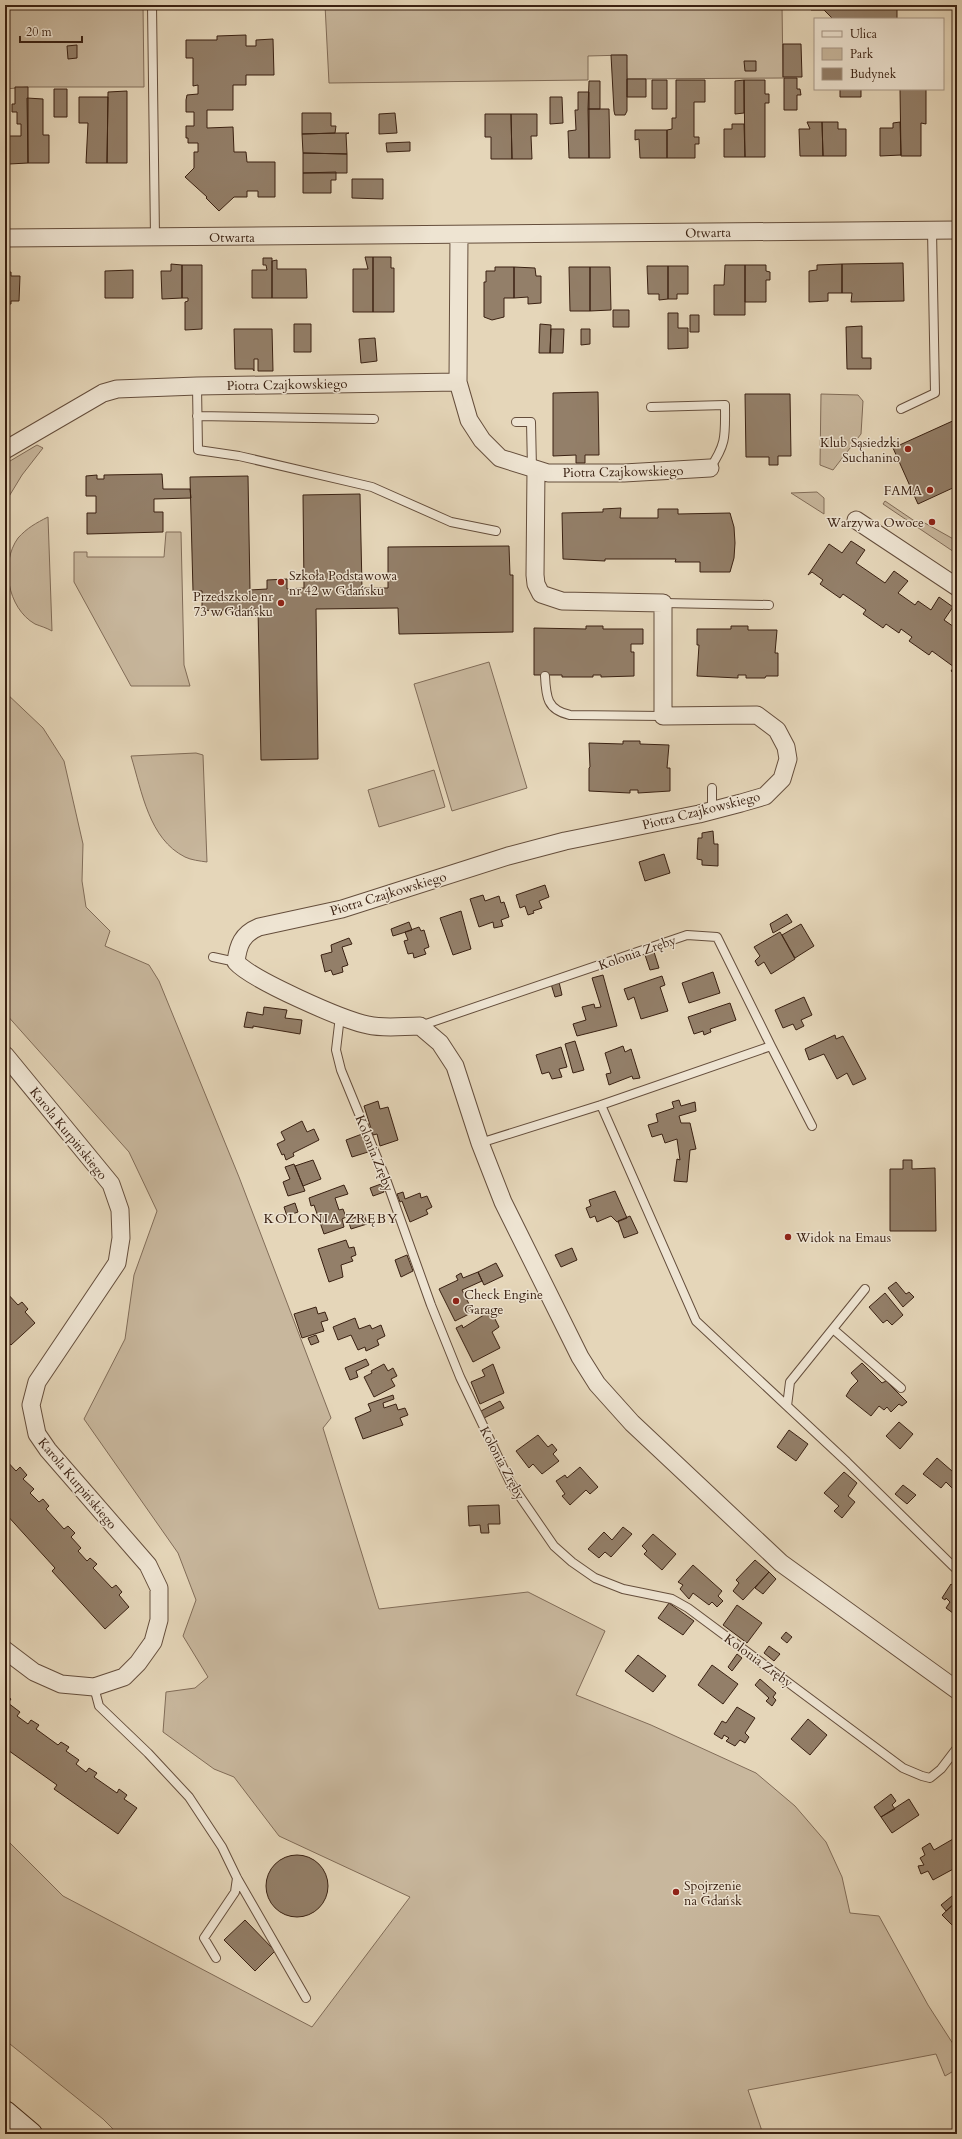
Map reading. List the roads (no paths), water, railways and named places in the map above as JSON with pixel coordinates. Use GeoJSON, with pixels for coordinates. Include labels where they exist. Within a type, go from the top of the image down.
{"type":"FeatureCollection","features":[{"type":"Feature","properties":{"kind":"main road"},"geometry":{"type":"LineString","coordinates":[[5,2112],[31,2134]]}},
{"type":"Feature","properties":{"kind":"street","name":"Otwarta"},"geometry":{"type":"LineString","coordinates":[[5,238],[957,230]]}},
{"type":"Feature","properties":{"kind":"street"},"geometry":{"type":"LineString","coordinates":[[458,382],[459,235]]}},
{"type":"Feature","properties":{"kind":"street","name":"Piotra Czajkowskiego"},"geometry":{"type":"LineString","coordinates":[[5,450],[103,393],[117,389],[197,386],[458,382],[469,420],[482,440],[500,458],[548,473],[584,474],[710,468]]}},
{"type":"Feature","properties":{"kind":"street"},"geometry":{"type":"LineString","coordinates":[[534,469],[535,575],[536,584],[541,594],[562,601],[664,603],[663,716]]}},
{"type":"Feature","properties":{"kind":"street"},"geometry":{"type":"LineString","coordinates":[[856,520],[957,587]]}},
{"type":"Feature","properties":{"kind":"street","name":"Piotra Czajkowskiego"},"geometry":{"type":"LineString","coordinates":[[236,962],[238,948],[242,939],[251,930],[259,927],[342,909],[495,860],[565,841],[712,810],[765,796],[782,779],[788,759],[786,747],[781,737],[768,722],[758,715],[663,716]]}},
{"type":"Feature","properties":{"kind":"street"},"geometry":{"type":"LineString","coordinates":[[236,962],[242,969],[253,975],[340,1016]]}},
{"type":"Feature","properties":{"kind":"street","name":"Kolonia Zręby"},"geometry":{"type":"LineString","coordinates":[[340,1016],[368,1025],[420,1026]]}},
{"type":"Feature","properties":{"kind":"street"},"geometry":{"type":"LineString","coordinates":[[420,1026],[440,1043],[455,1066],[480,1143],[503,1202],[580,1356],[596,1384],[612,1402],[781,1563],[957,1690]]}},
{"type":"Feature","properties":{"kind":"street","name":"Karola Kurpińskiego"},"geometry":{"type":"LineString","coordinates":[[5,1055],[111,1184],[120,1210],[121,1238],[117,1263],[36,1382],[31,1405],[37,1434],[48,1450],[148,1565],[159,1588],[159,1620],[153,1642],[146,1653],[124,1677],[94,1687],[61,1684],[34,1672],[5,1650]]}},
{"type":"Feature","properties":{"kind":"lane"},"geometry":{"type":"LineString","coordinates":[[152,5],[155,237]]}},
{"type":"Feature","properties":{"kind":"lane"},"geometry":{"type":"LineString","coordinates":[[957,39],[957,184]]}},
{"type":"Feature","properties":{"kind":"lane"},"geometry":{"type":"LineString","coordinates":[[901,409],[935,393],[932,230]]}},
{"type":"Feature","properties":{"kind":"lane"},"geometry":{"type":"LineString","coordinates":[[197,386],[198,450],[238,456],[372,487],[451,522],[496,531]]}},
{"type":"Feature","properties":{"kind":"lane"},"geometry":{"type":"LineString","coordinates":[[651,407],[725,405],[725,438],[722,451],[710,468]]}},
{"type":"Feature","properties":{"kind":"lane"},"geometry":{"type":"LineString","coordinates":[[197,416],[374,420]]}},
{"type":"Feature","properties":{"kind":"lane"},"geometry":{"type":"LineString","coordinates":[[516,422],[531,422],[534,469]]}},
{"type":"Feature","properties":{"kind":"lane"},"geometry":{"type":"LineString","coordinates":[[664,603],[768,605]]}},
{"type":"Feature","properties":{"kind":"lane"},"geometry":{"type":"LineString","coordinates":[[545,676],[548,699],[552,707],[560,712],[570,715],[663,716]]}},
{"type":"Feature","properties":{"kind":"lane"},"geometry":{"type":"LineString","coordinates":[[712,788],[712,810]]}},
{"type":"Feature","properties":{"kind":"lane","name":"Kolonia Zręby"},"geometry":{"type":"LineString","coordinates":[[420,1026],[687,935],[717,937],[812,1126]]}},
{"type":"Feature","properties":{"kind":"lane"},"geometry":{"type":"LineString","coordinates":[[213,957],[236,962]]}},
{"type":"Feature","properties":{"kind":"lane","name":"Kolonia Zręby"},"geometry":{"type":"LineString","coordinates":[[340,1016],[336,1050],[341,1070],[387,1182],[431,1305],[460,1377],[510,1482],[554,1546],[572,1562],[596,1578],[623,1589],[672,1599],[688,1608],[903,1768],[930,1778],[941,1769],[957,1748]]}},
{"type":"Feature","properties":{"kind":"lane"},"geometry":{"type":"LineString","coordinates":[[480,1143],[601,1105],[771,1046]]}},
{"type":"Feature","properties":{"kind":"lane"},"geometry":{"type":"LineString","coordinates":[[601,1105],[696,1321],[847,1462],[957,1570]]}},
{"type":"Feature","properties":{"kind":"lane"},"geometry":{"type":"LineString","coordinates":[[787,1406],[790,1382],[865,1289]]}},
{"type":"Feature","properties":{"kind":"lane"},"geometry":{"type":"LineString","coordinates":[[833,1329],[901,1388]]}},
{"type":"Feature","properties":{"kind":"lane"},"geometry":{"type":"LineString","coordinates":[[94,1687],[99,1706],[148,1753],[189,1797],[222,1848],[306,1998]]}},
{"type":"Feature","properties":{"kind":"lane"},"geometry":{"type":"LineString","coordinates":[[216,1958],[204,1938],[235,1892],[238,1878]]}},
{"type":"Feature","properties":{"kind":"place","name":"Klub Sąsiedzki Suchanino"},"geometry":{"type":"Point","coordinates":[908,449]}},
{"type":"Feature","properties":{"kind":"place","name":"FAMA"},"geometry":{"type":"Point","coordinates":[930,490]}},
{"type":"Feature","properties":{"kind":"place","name":"Warzywa Owoce"},"geometry":{"type":"Point","coordinates":[932,522]}},
{"type":"Feature","properties":{"kind":"place","name":"Szkoła Podstawowa nr 42 w Gdańsku"},"geometry":{"type":"Point","coordinates":[281,582]}},
{"type":"Feature","properties":{"kind":"place","name":"Przedszkole nr 73 w Gdańsku"},"geometry":{"type":"Point","coordinates":[281,603]}},
{"type":"Feature","properties":{"kind":"place","name":"Widok na Emaus"},"geometry":{"type":"Point","coordinates":[788,1237]}},
{"type":"Feature","properties":{"kind":"place","name":"Check Engine Garage"},"geometry":{"type":"Point","coordinates":[456,1301]}},
{"type":"Feature","properties":{"kind":"place","name":"Spojrzenie na Gdańsk"},"geometry":{"type":"Point","coordinates":[676,1892]}},
{"type":"Feature","properties":{"kind":"district","name":"KOLONIA ZRĘBY"},"geometry":{"type":"Point","coordinates":[331,1218]}}]}
